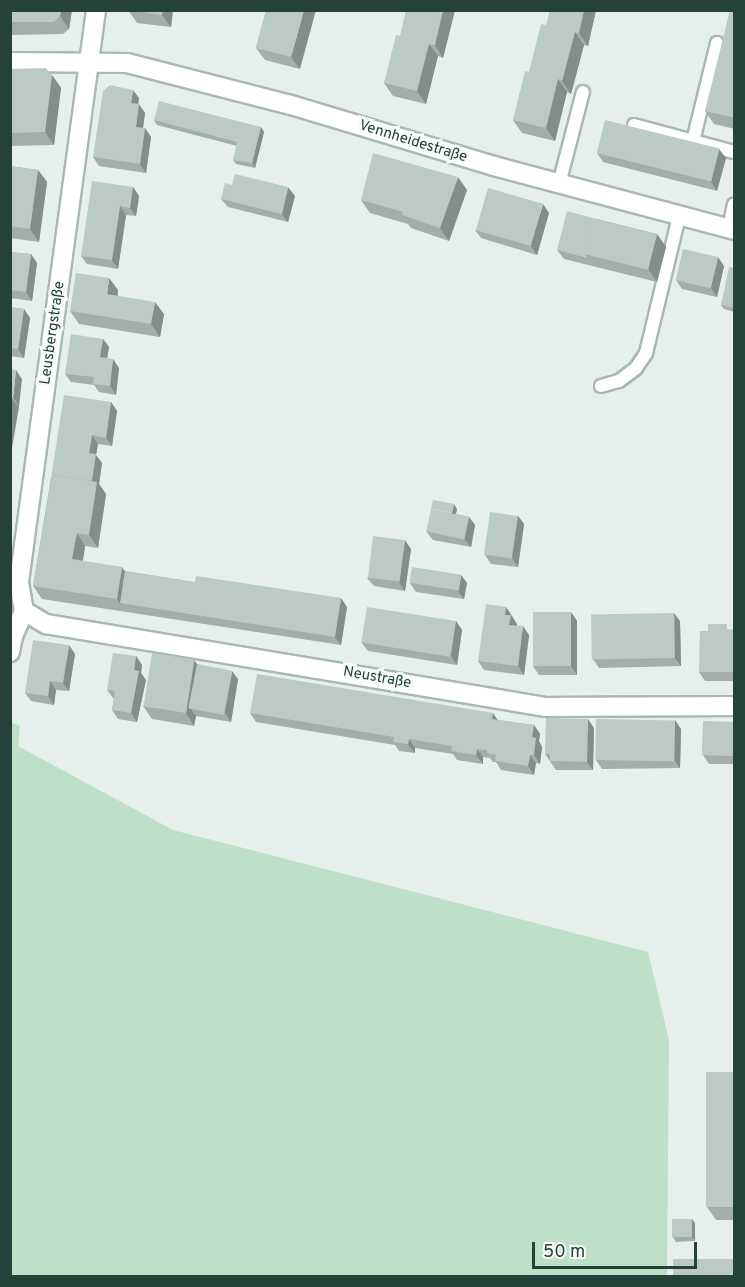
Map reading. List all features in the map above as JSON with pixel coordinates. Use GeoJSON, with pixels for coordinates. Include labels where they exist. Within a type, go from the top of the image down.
{"type":"FeatureCollection","features":[{"type":"Feature","properties":{"kind":"street","name":"Leusbergstraße"},"geometry":{"type":"LineString","coordinates":[[24,611],[19,582],[96,10]]}},
{"type":"Feature","properties":{"kind":"street","name":"Vennheidestraße"},"geometry":{"type":"LineString","coordinates":[[10,62],[127,63],[291,105],[559,184],[732,229]]}},
{"type":"Feature","properties":{"kind":"street"},"geometry":{"type":"LineString","coordinates":[[10,652],[13,636],[24,611]]}},
{"type":"Feature","properties":{"kind":"street","name":"Neustraße"},"geometry":{"type":"LineString","coordinates":[[24,611],[46,624],[546,707],[735,706]]}},
{"type":"Feature","properties":{"kind":"lane"},"geometry":{"type":"LineString","coordinates":[[693,141],[717,43]]}},
{"type":"Feature","properties":{"kind":"lane"},"geometry":{"type":"LineString","coordinates":[[559,184],[583,92]]}},
{"type":"Feature","properties":{"kind":"lane"},"geometry":{"type":"LineString","coordinates":[[634,125],[735,152]]}},
{"type":"Feature","properties":{"kind":"lane"},"geometry":{"type":"LineString","coordinates":[[732,229],[735,206]]}},
{"type":"Feature","properties":{"kind":"lane"},"geometry":{"type":"LineString","coordinates":[[601,386],[619,381],[636,368],[646,352],[679,217]]}},
{"type":"Feature","properties":{"kind":"green space"},"geometry":{"type":"Polygon","coordinates":[[[11,722],[20,726],[18,746],[173,830],[648,952],[669,1040],[667,1276],[11,1276],[11,722]]]}},
{"type":"Feature","properties":{"kind":"building"},"geometry":{"type":"Polygon","coordinates":[[[10,10],[61,10],[60,16],[54,22],[10,22],[10,10]]]}},
{"type":"Feature","properties":{"kind":"building"},"geometry":{"type":"Polygon","coordinates":[[[130,10],[163,10],[162,15],[130,10]]]}},
{"type":"Feature","properties":{"kind":"building"},"geometry":{"type":"Polygon","coordinates":[[[266,10],[304,10],[291,57],[256,48],[266,10]]]}},
{"type":"Feature","properties":{"kind":"building"},"geometry":{"type":"Polygon","coordinates":[[[406,10],[443,10],[435,45],[429,44],[417,91],[384,83],[396,35],[400,36],[406,10]]]}},
{"type":"Feature","properties":{"kind":"building"},"geometry":{"type":"Polygon","coordinates":[[[550,10],[584,10],[579,33],[575,32],[562,81],[558,79],[546,128],[513,120],[525,71],[529,72],[541,24],[546,25],[550,10]]]}},
{"type":"Feature","properties":{"kind":"building"},"geometry":{"type":"Polygon","coordinates":[[[730,10],[735,10],[735,118],[705,111],[730,10]]]}},
{"type":"Feature","properties":{"kind":"building"},"geometry":{"type":"Polygon","coordinates":[[[46,68],[52,75],[45,132],[10,133],[10,69],[46,68]]]}},
{"type":"Feature","properties":{"kind":"building"},"geometry":{"type":"Polygon","coordinates":[[[110,85],[133,90],[131,103],[139,104],[136,127],[145,128],[140,164],[93,157],[103,91],[110,85]]]}},
{"type":"Feature","properties":{"kind":"building"},"geometry":{"type":"Polygon","coordinates":[[[159,101],[261,127],[252,163],[233,160],[237,142],[154,120],[159,101]]]}},
{"type":"Feature","properties":{"kind":"building"},"geometry":{"type":"Polygon","coordinates":[[[605,120],[719,149],[711,182],[597,153],[605,120]]]}},
{"type":"Feature","properties":{"kind":"building"},"geometry":{"type":"Polygon","coordinates":[[[373,153],[458,177],[440,228],[402,215],[403,212],[361,200],[373,153]]]}},
{"type":"Feature","properties":{"kind":"building"},"geometry":{"type":"Polygon","coordinates":[[[10,166],[38,170],[30,229],[10,226],[10,166]]]}},
{"type":"Feature","properties":{"kind":"building"},"geometry":{"type":"Polygon","coordinates":[[[235,174],[288,187],[282,214],[221,199],[225,183],[232,185],[235,174]]]}},
{"type":"Feature","properties":{"kind":"building"},"geometry":{"type":"Polygon","coordinates":[[[92,181],[133,187],[130,208],[120,206],[112,260],[81,256],[92,181]]]}},
{"type":"Feature","properties":{"kind":"building"},"geometry":{"type":"Polygon","coordinates":[[[488,188],[543,204],[531,246],[476,230],[488,188]]]}},
{"type":"Feature","properties":{"kind":"building"},"geometry":{"type":"Polygon","coordinates":[[[567,211],[597,219],[593,218],[585,254],[587,258],[557,250],[567,211]]]}},
{"type":"Feature","properties":{"kind":"building"},"geometry":{"type":"Polygon","coordinates":[[[593,218],[657,234],[648,270],[584,254],[593,218]]]}},
{"type":"Feature","properties":{"kind":"building"},"geometry":{"type":"Polygon","coordinates":[[[683,249],[718,257],[711,288],[676,280],[683,249]]]}},
{"type":"Feature","properties":{"kind":"building"},"geometry":{"type":"Polygon","coordinates":[[[10,252],[31,254],[26,292],[10,290],[10,252]]]}},
{"type":"Feature","properties":{"kind":"building"},"geometry":{"type":"Polygon","coordinates":[[[729,267],[735,268],[735,308],[721,305],[729,267]]]}},
{"type":"Feature","properties":{"kind":"building"},"geometry":{"type":"Polygon","coordinates":[[[76,273],[109,278],[107,294],[155,302],[151,324],[70,311],[76,273]]]}},
{"type":"Feature","properties":{"kind":"building"},"geometry":{"type":"Polygon","coordinates":[[[10,307],[24,309],[18,349],[10,348],[10,307]]]}},
{"type":"Feature","properties":{"kind":"building"},"geometry":{"type":"Polygon","coordinates":[[[71,334],[103,339],[100,357],[113,359],[110,386],[93,384],[94,377],[65,374],[71,334]]]}},
{"type":"Feature","properties":{"kind":"building"},"geometry":{"type":"Polygon","coordinates":[[[10,369],[16,370],[13,398],[10,395],[10,369]]]}},
{"type":"Feature","properties":{"kind":"building"},"geometry":{"type":"Polygon","coordinates":[[[64,395],[111,402],[106,438],[92,435],[89,453],[96,454],[92,481],[52,475],[51,478],[64,395]]]}},
{"type":"Feature","properties":{"kind":"building"},"geometry":{"type":"Polygon","coordinates":[[[52,475],[97,482],[89,535],[77,533],[72,559],[122,567],[117,599],[33,586],[52,475]]]}},
{"type":"Feature","properties":{"kind":"building"},"geometry":{"type":"Polygon","coordinates":[[[433,500],[454,504],[452,513],[431,509],[430,512],[433,500]]]}},
{"type":"Feature","properties":{"kind":"building"},"geometry":{"type":"Polygon","coordinates":[[[431,509],[469,517],[464,540],[426,531],[431,509]]]}},
{"type":"Feature","properties":{"kind":"building"},"geometry":{"type":"Polygon","coordinates":[[[490,512],[518,516],[512,558],[484,555],[490,512]]]}},
{"type":"Feature","properties":{"kind":"building"},"geometry":{"type":"Polygon","coordinates":[[[373,536],[405,540],[400,582],[368,578],[373,536]]]}},
{"type":"Feature","properties":{"kind":"building"},"geometry":{"type":"Polygon","coordinates":[[[412,567],[461,575],[459,591],[409,583],[412,567]]]}},
{"type":"Feature","properties":{"kind":"building"},"geometry":{"type":"Polygon","coordinates":[[[125,571],[195,582],[196,576],[341,598],[335,637],[120,603],[125,571]]]}},
{"type":"Feature","properties":{"kind":"building"},"geometry":{"type":"Polygon","coordinates":[[[486,604],[506,607],[505,615],[511,615],[509,625],[523,626],[518,666],[478,661],[486,604]]]}},
{"type":"Feature","properties":{"kind":"building"},"geometry":{"type":"Polygon","coordinates":[[[367,607],[456,621],[450,657],[361,643],[367,607]]]}},
{"type":"Feature","properties":{"kind":"building"},"geometry":{"type":"Polygon","coordinates":[[[533,612],[571,612],[571,666],[533,666],[533,612]]]}},
{"type":"Feature","properties":{"kind":"building"},"geometry":{"type":"Polygon","coordinates":[[[674,613],[675,658],[592,659],[591,614],[674,613]]]}},
{"type":"Feature","properties":{"kind":"building"},"geometry":{"type":"Polygon","coordinates":[[[708,624],[727,624],[727,629],[735,630],[735,672],[699,672],[700,631],[708,631],[708,624]]]}},
{"type":"Feature","properties":{"kind":"building"},"geometry":{"type":"Polygon","coordinates":[[[33,640],[69,645],[63,683],[50,681],[48,696],[25,693],[33,640]]]}},
{"type":"Feature","properties":{"kind":"building"},"geometry":{"type":"Polygon","coordinates":[[[113,653],[136,656],[134,670],[139,671],[131,713],[112,710],[115,691],[107,690],[113,653]]]}},
{"type":"Feature","properties":{"kind":"building"},"geometry":{"type":"Polygon","coordinates":[[[152,653],[194,660],[186,713],[144,706],[152,653]]]}},
{"type":"Feature","properties":{"kind":"building"},"geometry":{"type":"Polygon","coordinates":[[[197,664],[232,671],[224,715],[188,708],[197,664]]]}},
{"type":"Feature","properties":{"kind":"building"},"geometry":{"type":"Polygon","coordinates":[[[257,674],[493,713],[492,719],[534,725],[532,737],[536,738],[534,755],[530,755],[528,766],[495,761],[496,755],[487,753],[487,750],[477,749],[476,755],[451,751],[452,746],[409,739],[408,744],[393,742],[394,737],[250,713],[257,674]]]}},
{"type":"Feature","properties":{"kind":"building"},"geometry":{"type":"Polygon","coordinates":[[[546,718],[588,719],[587,762],[550,761],[550,754],[545,754],[546,718]]]}},
{"type":"Feature","properties":{"kind":"building"},"geometry":{"type":"Polygon","coordinates":[[[596,719],[675,720],[674,761],[595,760],[596,719]]]}},
{"type":"Feature","properties":{"kind":"building"},"geometry":{"type":"Polygon","coordinates":[[[703,721],[734,722],[734,756],[702,755],[703,721]]]}},
{"type":"Feature","properties":{"kind":"building"},"geometry":{"type":"Polygon","coordinates":[[[706,1072],[734,1072],[734,1207],[706,1207],[706,1072]]]}},
{"type":"Feature","properties":{"kind":"building"},"geometry":{"type":"Polygon","coordinates":[[[672,1219],[692,1219],[692,1237],[672,1237],[672,1219]]]}},
{"type":"Feature","properties":{"kind":"building"},"geometry":{"type":"Polygon","coordinates":[[[673,1259],[734,1259],[734,1276],[673,1276],[673,1259]]]}}]}
